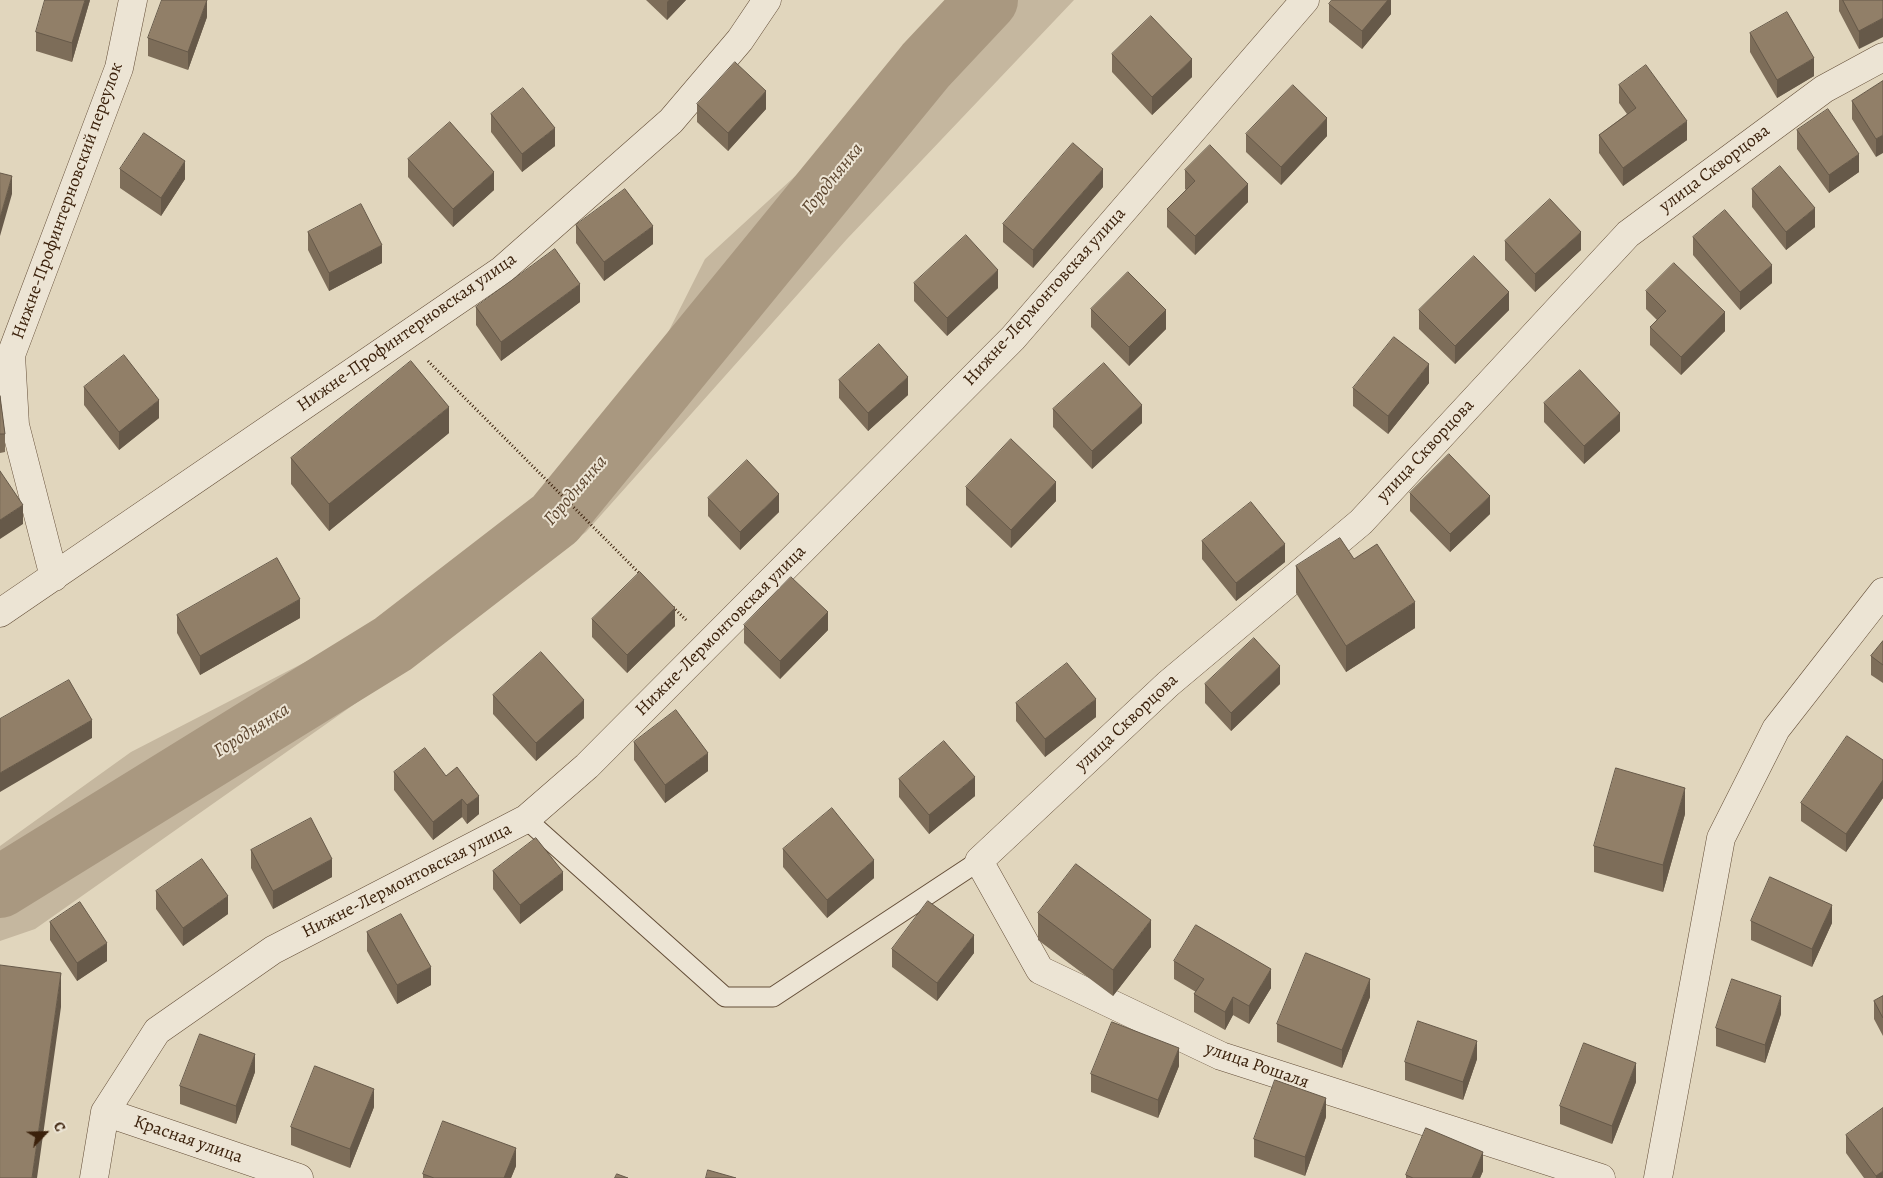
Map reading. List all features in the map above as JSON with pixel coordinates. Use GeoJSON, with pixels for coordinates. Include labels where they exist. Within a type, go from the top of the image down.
{"type":"FeatureCollection","features":[{"type":"Feature","properties":{"kind":"street","name":"Нижне-Профинтерновский переулок"},"geometry":{"type":"LineString","coordinates":[[54,577],[15,425],[11,355],[119,68],[133,0]]}},
{"type":"Feature","properties":{"kind":"street","name":"Нижне-Профинтерновская улица"},"geometry":{"type":"LineString","coordinates":[[0,613],[502,270],[671,121],[740,40],[767,0]]}},
{"type":"Feature","properties":{"kind":"street","name":"Нижне-Лермонтовская улица"},"geometry":{"type":"LineString","coordinates":[[94,1178],[105,1112],[157,1031],[265,955],[526,819],[587,766],[1014,338],[1305,0]]}},
{"type":"Feature","properties":{"kind":"street","name":"улица Скворцова"},"geometry":{"type":"LineString","coordinates":[[978,861],[1168,684],[1361,522],[1628,234],[1824,89],[1883,57]]}},
{"type":"Feature","properties":{"kind":"street"},"geometry":{"type":"LineString","coordinates":[[1658,1178],[1721,838],[1776,729],[1883,592]]}},
{"type":"Feature","properties":{"kind":"street","name":"улица Рошаля"},"geometry":{"type":"LineString","coordinates":[[978,861],[1040,970],[1221,1056],[1601,1178]]}},
{"type":"Feature","properties":{"kind":"street","name":"Красная улица"},"geometry":{"type":"LineString","coordinates":[[105,1112],[299,1178]]}},
{"type":"Feature","properties":{"kind":"lane"},"geometry":{"type":"LineString","coordinates":[[526,819],[725,997],[773,997],[978,861]]}},
{"type":"Feature","properties":{"kind":"path"},"geometry":{"type":"LineString","coordinates":[[404,337],[647,581]]}},
{"type":"Feature","properties":{"kind":"path"},"geometry":{"type":"LineString","coordinates":[[668,602],[709,644]]}},
{"type":"Feature","properties":{"kind":"shaded area"},"geometry":{"type":"Polygon","coordinates":[[[972,0],[1074,0],[847,239],[586,532],[376,689],[35,929],[0,941],[0,846],[131,752],[437,594],[632,404],[705,259],[841,134],[972,0]]]}},
{"type":"Feature","properties":{"kind":"building"},"geometry":{"type":"Polygon","coordinates":[[[45,0],[85,0],[72,43],[36,32],[45,0]]]}},
{"type":"Feature","properties":{"kind":"building"},"geometry":{"type":"Polygon","coordinates":[[[162,0],[207,0],[188,52],[148,38],[162,0]]]}},
{"type":"Feature","properties":{"kind":"building"},"geometry":{"type":"Polygon","coordinates":[[[1332,0],[1388,0],[1362,31],[1329,4],[1332,0]]]}},
{"type":"Feature","properties":{"kind":"building"},"geometry":{"type":"Polygon","coordinates":[[[1843,0],[1883,0],[1883,18],[1859,31],[1843,0]]]}},
{"type":"Feature","properties":{"kind":"building"},"geometry":{"type":"Polygon","coordinates":[[[1787,12],[1814,58],[1777,80],[1750,33],[1787,12]]]}},
{"type":"Feature","properties":{"kind":"building"},"geometry":{"type":"Polygon","coordinates":[[[1151,16],[1192,59],[1152,97],[1112,54],[1151,16]]]}},
{"type":"Feature","properties":{"kind":"building"},"geometry":{"type":"Polygon","coordinates":[[[735,62],[766,91],[728,133],[697,104],[735,62]]]}},
{"type":"Feature","properties":{"kind":"building"},"geometry":{"type":"Polygon","coordinates":[[[1646,65],[1687,121],[1623,168],[1599,135],[1636,108],[1619,85],[1646,65]]]}},
{"type":"Feature","properties":{"kind":"building"},"geometry":{"type":"Polygon","coordinates":[[[1883,81],[1883,135],[1876,139],[1852,101],[1883,81]]]}},
{"type":"Feature","properties":{"kind":"building"},"geometry":{"type":"Polygon","coordinates":[[[1293,85],[1327,118],[1281,167],[1246,134],[1293,85]]]}},
{"type":"Feature","properties":{"kind":"building"},"geometry":{"type":"Polygon","coordinates":[[[523,88],[555,128],[522,154],[491,114],[523,88]]]}},
{"type":"Feature","properties":{"kind":"building"},"geometry":{"type":"Polygon","coordinates":[[[1828,109],[1859,154],[1829,175],[1797,130],[1828,109]]]}},
{"type":"Feature","properties":{"kind":"building"},"geometry":{"type":"Polygon","coordinates":[[[450,122],[494,172],[453,209],[408,159],[450,122]]]}},
{"type":"Feature","properties":{"kind":"building"},"geometry":{"type":"Polygon","coordinates":[[[144,133],[185,161],[161,198],[120,169],[144,133]]]}},
{"type":"Feature","properties":{"kind":"building"},"geometry":{"type":"Polygon","coordinates":[[[1073,143],[1103,169],[1033,250],[1003,224],[1073,143]]]}},
{"type":"Feature","properties":{"kind":"building"},"geometry":{"type":"Polygon","coordinates":[[[1210,145],[1248,184],[1195,236],[1167,209],[1195,181],[1185,170],[1210,145]]]}},
{"type":"Feature","properties":{"kind":"building"},"geometry":{"type":"Polygon","coordinates":[[[1780,166],[1815,208],[1786,232],[1752,189],[1780,166]]]}},
{"type":"Feature","properties":{"kind":"building"},"geometry":{"type":"Polygon","coordinates":[[[0,173],[12,176],[0,218],[0,173]]]}},
{"type":"Feature","properties":{"kind":"building"},"geometry":{"type":"Polygon","coordinates":[[[625,189],[653,226],[604,262],[576,225],[625,189]]]}},
{"type":"Feature","properties":{"kind":"building"},"geometry":{"type":"Polygon","coordinates":[[[1550,199],[1581,232],[1535,274],[1505,241],[1550,199]]]}},
{"type":"Feature","properties":{"kind":"building"},"geometry":{"type":"Polygon","coordinates":[[[361,204],[382,245],[329,273],[308,232],[361,204]]]}},
{"type":"Feature","properties":{"kind":"building"},"geometry":{"type":"Polygon","coordinates":[[[1725,210],[1772,265],[1740,292],[1693,237],[1725,210]]]}},
{"type":"Feature","properties":{"kind":"building"},"geometry":{"type":"Polygon","coordinates":[[[966,235],[998,270],[947,318],[914,283],[966,235]]]}},
{"type":"Feature","properties":{"kind":"building"},"geometry":{"type":"Polygon","coordinates":[[[555,249],[580,284],[501,342],[476,307],[555,249]]]}},
{"type":"Feature","properties":{"kind":"building"},"geometry":{"type":"Polygon","coordinates":[[[1474,256],[1509,292],[1455,346],[1419,310],[1474,256]]]}},
{"type":"Feature","properties":{"kind":"building"},"geometry":{"type":"Polygon","coordinates":[[[1674,263],[1725,312],[1681,357],[1650,327],[1666,311],[1646,291],[1674,263]]]}},
{"type":"Feature","properties":{"kind":"building"},"geometry":{"type":"Polygon","coordinates":[[[1128,272],[1166,310],[1129,347],[1091,309],[1128,272]]]}},
{"type":"Feature","properties":{"kind":"building"},"geometry":{"type":"Polygon","coordinates":[[[1394,337],[1429,364],[1388,416],[1353,388],[1394,337]]]}},
{"type":"Feature","properties":{"kind":"building"},"geometry":{"type":"Polygon","coordinates":[[[879,344],[908,377],[868,413],[839,380],[879,344]]]}},
{"type":"Feature","properties":{"kind":"building"},"geometry":{"type":"Polygon","coordinates":[[[124,355],[159,400],[119,432],[84,387],[124,355]]]}},
{"type":"Feature","properties":{"kind":"building"},"geometry":{"type":"Polygon","coordinates":[[[411,361],[449,407],[329,504],[291,458],[411,361]]]}},
{"type":"Feature","properties":{"kind":"building"},"geometry":{"type":"Polygon","coordinates":[[[1104,363],[1142,405],[1092,451],[1053,409],[1104,363]]]}},
{"type":"Feature","properties":{"kind":"building"},"geometry":{"type":"Polygon","coordinates":[[[1580,370],[1620,413],[1584,446],[1544,403],[1580,370]]]}},
{"type":"Feature","properties":{"kind":"building"},"geometry":{"type":"Polygon","coordinates":[[[0,396],[5,434],[0,434],[0,396]]]}},
{"type":"Feature","properties":{"kind":"building"},"geometry":{"type":"Polygon","coordinates":[[[1011,439],[1056,482],[1011,530],[966,487],[1011,439]]]}},
{"type":"Feature","properties":{"kind":"building"},"geometry":{"type":"Polygon","coordinates":[[[1449,454],[1490,496],[1450,534],[1410,493],[1449,454]]]}},
{"type":"Feature","properties":{"kind":"building"},"geometry":{"type":"Polygon","coordinates":[[[747,460],[779,494],[740,532],[708,498],[747,460]]]}},
{"type":"Feature","properties":{"kind":"building"},"geometry":{"type":"Polygon","coordinates":[[[0,471],[23,505],[0,520],[0,471]]]}},
{"type":"Feature","properties":{"kind":"building"},"geometry":{"type":"Polygon","coordinates":[[[1251,502],[1285,544],[1236,583],[1202,541],[1251,502]]]}},
{"type":"Feature","properties":{"kind":"building"},"geometry":{"type":"Polygon","coordinates":[[[1340,538],[1354,559],[1377,544],[1415,602],[1346,646],[1296,566],[1340,538]]]}},
{"type":"Feature","properties":{"kind":"building"},"geometry":{"type":"Polygon","coordinates":[[[277,558],[300,599],[200,656],[177,615],[277,558]]]}},
{"type":"Feature","properties":{"kind":"building"},"geometry":{"type":"Polygon","coordinates":[[[640,572],[675,608],[627,655],[592,619],[640,572]]]}},
{"type":"Feature","properties":{"kind":"building"},"geometry":{"type":"Polygon","coordinates":[[[791,577],[828,612],[780,661],[744,625],[791,577]]]}},
{"type":"Feature","properties":{"kind":"building"},"geometry":{"type":"Polygon","coordinates":[[[1254,638],[1280,666],[1231,713],[1205,684],[1254,638]]]}},
{"type":"Feature","properties":{"kind":"building"},"geometry":{"type":"Polygon","coordinates":[[[1883,641],[1883,665],[1871,656],[1883,641]]]}},
{"type":"Feature","properties":{"kind":"building"},"geometry":{"type":"Polygon","coordinates":[[[541,652],[584,700],[536,743],[493,695],[541,652]]]}},
{"type":"Feature","properties":{"kind":"building"},"geometry":{"type":"Polygon","coordinates":[[[1067,663],[1096,699],[1045,739],[1016,703],[1067,663]]]}},
{"type":"Feature","properties":{"kind":"building"},"geometry":{"type":"Polygon","coordinates":[[[69,680],[92,720],[0,773],[0,719],[69,680]]]}},
{"type":"Feature","properties":{"kind":"building"},"geometry":{"type":"Polygon","coordinates":[[[676,710],[708,753],[665,785],[634,742],[676,710]]]}},
{"type":"Feature","properties":{"kind":"building"},"geometry":{"type":"Polygon","coordinates":[[[1847,736],[1883,760],[1883,780],[1846,834],[1801,803],[1847,736]]]}},
{"type":"Feature","properties":{"kind":"building"},"geometry":{"type":"Polygon","coordinates":[[[944,741],[975,777],[929,815],[899,779],[944,741]]]}},
{"type":"Feature","properties":{"kind":"building"},"geometry":{"type":"Polygon","coordinates":[[[425,748],[446,776],[457,767],[479,796],[467,805],[462,799],[433,822],[394,772],[425,748]]]}},
{"type":"Feature","properties":{"kind":"building"},"geometry":{"type":"Polygon","coordinates":[[[1616,768],[1685,788],[1663,865],[1594,846],[1616,768]]]}},
{"type":"Feature","properties":{"kind":"building"},"geometry":{"type":"Polygon","coordinates":[[[832,808],[874,860],[827,900],[783,849],[832,808]]]}},
{"type":"Feature","properties":{"kind":"building"},"geometry":{"type":"Polygon","coordinates":[[[311,818],[332,859],[273,891],[251,850],[311,818]]]}},
{"type":"Feature","properties":{"kind":"building"},"geometry":{"type":"Polygon","coordinates":[[[536,838],[563,872],[520,905],[493,871],[536,838]]]}},
{"type":"Feature","properties":{"kind":"building"},"geometry":{"type":"Polygon","coordinates":[[[202,859],[228,896],[183,928],[156,891],[202,859]]]}},
{"type":"Feature","properties":{"kind":"building"},"geometry":{"type":"Polygon","coordinates":[[[1076,864],[1151,920],[1113,970],[1038,913],[1076,864]]]}},
{"type":"Feature","properties":{"kind":"building"},"geometry":{"type":"Polygon","coordinates":[[[1770,877],[1832,905],[1812,949],[1751,921],[1770,877]]]}},
{"type":"Feature","properties":{"kind":"building"},"geometry":{"type":"Polygon","coordinates":[[[928,901],[974,935],[937,983],[892,949],[928,901]]]}},
{"type":"Feature","properties":{"kind":"building"},"geometry":{"type":"Polygon","coordinates":[[[80,902],[107,943],[77,963],[50,922],[80,902]]]}},
{"type":"Feature","properties":{"kind":"building"},"geometry":{"type":"Polygon","coordinates":[[[401,914],[431,967],[397,985],[367,932],[401,914]]]}},
{"type":"Feature","properties":{"kind":"building"},"geometry":{"type":"Polygon","coordinates":[[[1196,925],[1271,969],[1249,1006],[1233,997],[1225,1012],[1194,994],[1204,979],[1174,961],[1196,925]]]}},
{"type":"Feature","properties":{"kind":"building"},"geometry":{"type":"Polygon","coordinates":[[[1306,953],[1370,979],[1342,1050],[1277,1024],[1306,953]]]}},
{"type":"Feature","properties":{"kind":"building"},"geometry":{"type":"Polygon","coordinates":[[[0,965],[61,973],[32,1178],[0,1178],[0,965]]]}},
{"type":"Feature","properties":{"kind":"building"},"geometry":{"type":"Polygon","coordinates":[[[1732,979],[1781,996],[1765,1045],[1716,1028],[1732,979]]]}},
{"type":"Feature","properties":{"kind":"building"},"geometry":{"type":"Polygon","coordinates":[[[1883,996],[1883,1018],[1874,1001],[1883,996]]]}},
{"type":"Feature","properties":{"kind":"building"},"geometry":{"type":"Polygon","coordinates":[[[1418,1021],[1477,1041],[1463,1082],[1405,1062],[1418,1021]]]}},
{"type":"Feature","properties":{"kind":"building"},"geometry":{"type":"Polygon","coordinates":[[[1112,1022],[1179,1048],[1158,1100],[1091,1074],[1112,1022]]]}},
{"type":"Feature","properties":{"kind":"building"},"geometry":{"type":"Polygon","coordinates":[[[200,1034],[255,1054],[236,1106],[180,1086],[200,1034]]]}},
{"type":"Feature","properties":{"kind":"building"},"geometry":{"type":"Polygon","coordinates":[[[1584,1043],[1636,1063],[1612,1126],[1560,1106],[1584,1043]]]}},
{"type":"Feature","properties":{"kind":"building"},"geometry":{"type":"Polygon","coordinates":[[[315,1066],[374,1089],[350,1149],[291,1127],[315,1066]]]}},
{"type":"Feature","properties":{"kind":"building"},"geometry":{"type":"Polygon","coordinates":[[[1275,1080],[1326,1098],[1305,1157],[1254,1139],[1275,1080]]]}},
{"type":"Feature","properties":{"kind":"building"},"geometry":{"type":"Polygon","coordinates":[[[1883,1108],[1883,1171],[1876,1176],[1846,1135],[1883,1108]]]}},
{"type":"Feature","properties":{"kind":"building"},"geometry":{"type":"Polygon","coordinates":[[[443,1121],[516,1148],[504,1178],[434,1178],[423,1174],[443,1121]]]}},
{"type":"Feature","properties":{"kind":"building"},"geometry":{"type":"Polygon","coordinates":[[[1426,1128],[1483,1152],[1472,1178],[1413,1178],[1406,1175],[1426,1128]]]}},
{"type":"Feature","properties":{"kind":"building"},"geometry":{"type":"Polygon","coordinates":[[[708,1170],[736,1178],[706,1178],[708,1170]]]}},
{"type":"Feature","properties":{"kind":"building"},"geometry":{"type":"Polygon","coordinates":[[[617,1174],[628,1178],[615,1178],[617,1174]]]}},
{"type":"Feature","properties":{"kind":"waterway","name":"Городнянка"},"geometry":{"type":"LineString","coordinates":[[0,887],[393,644],[555,519],[926,65],[987,0]]}}]}
